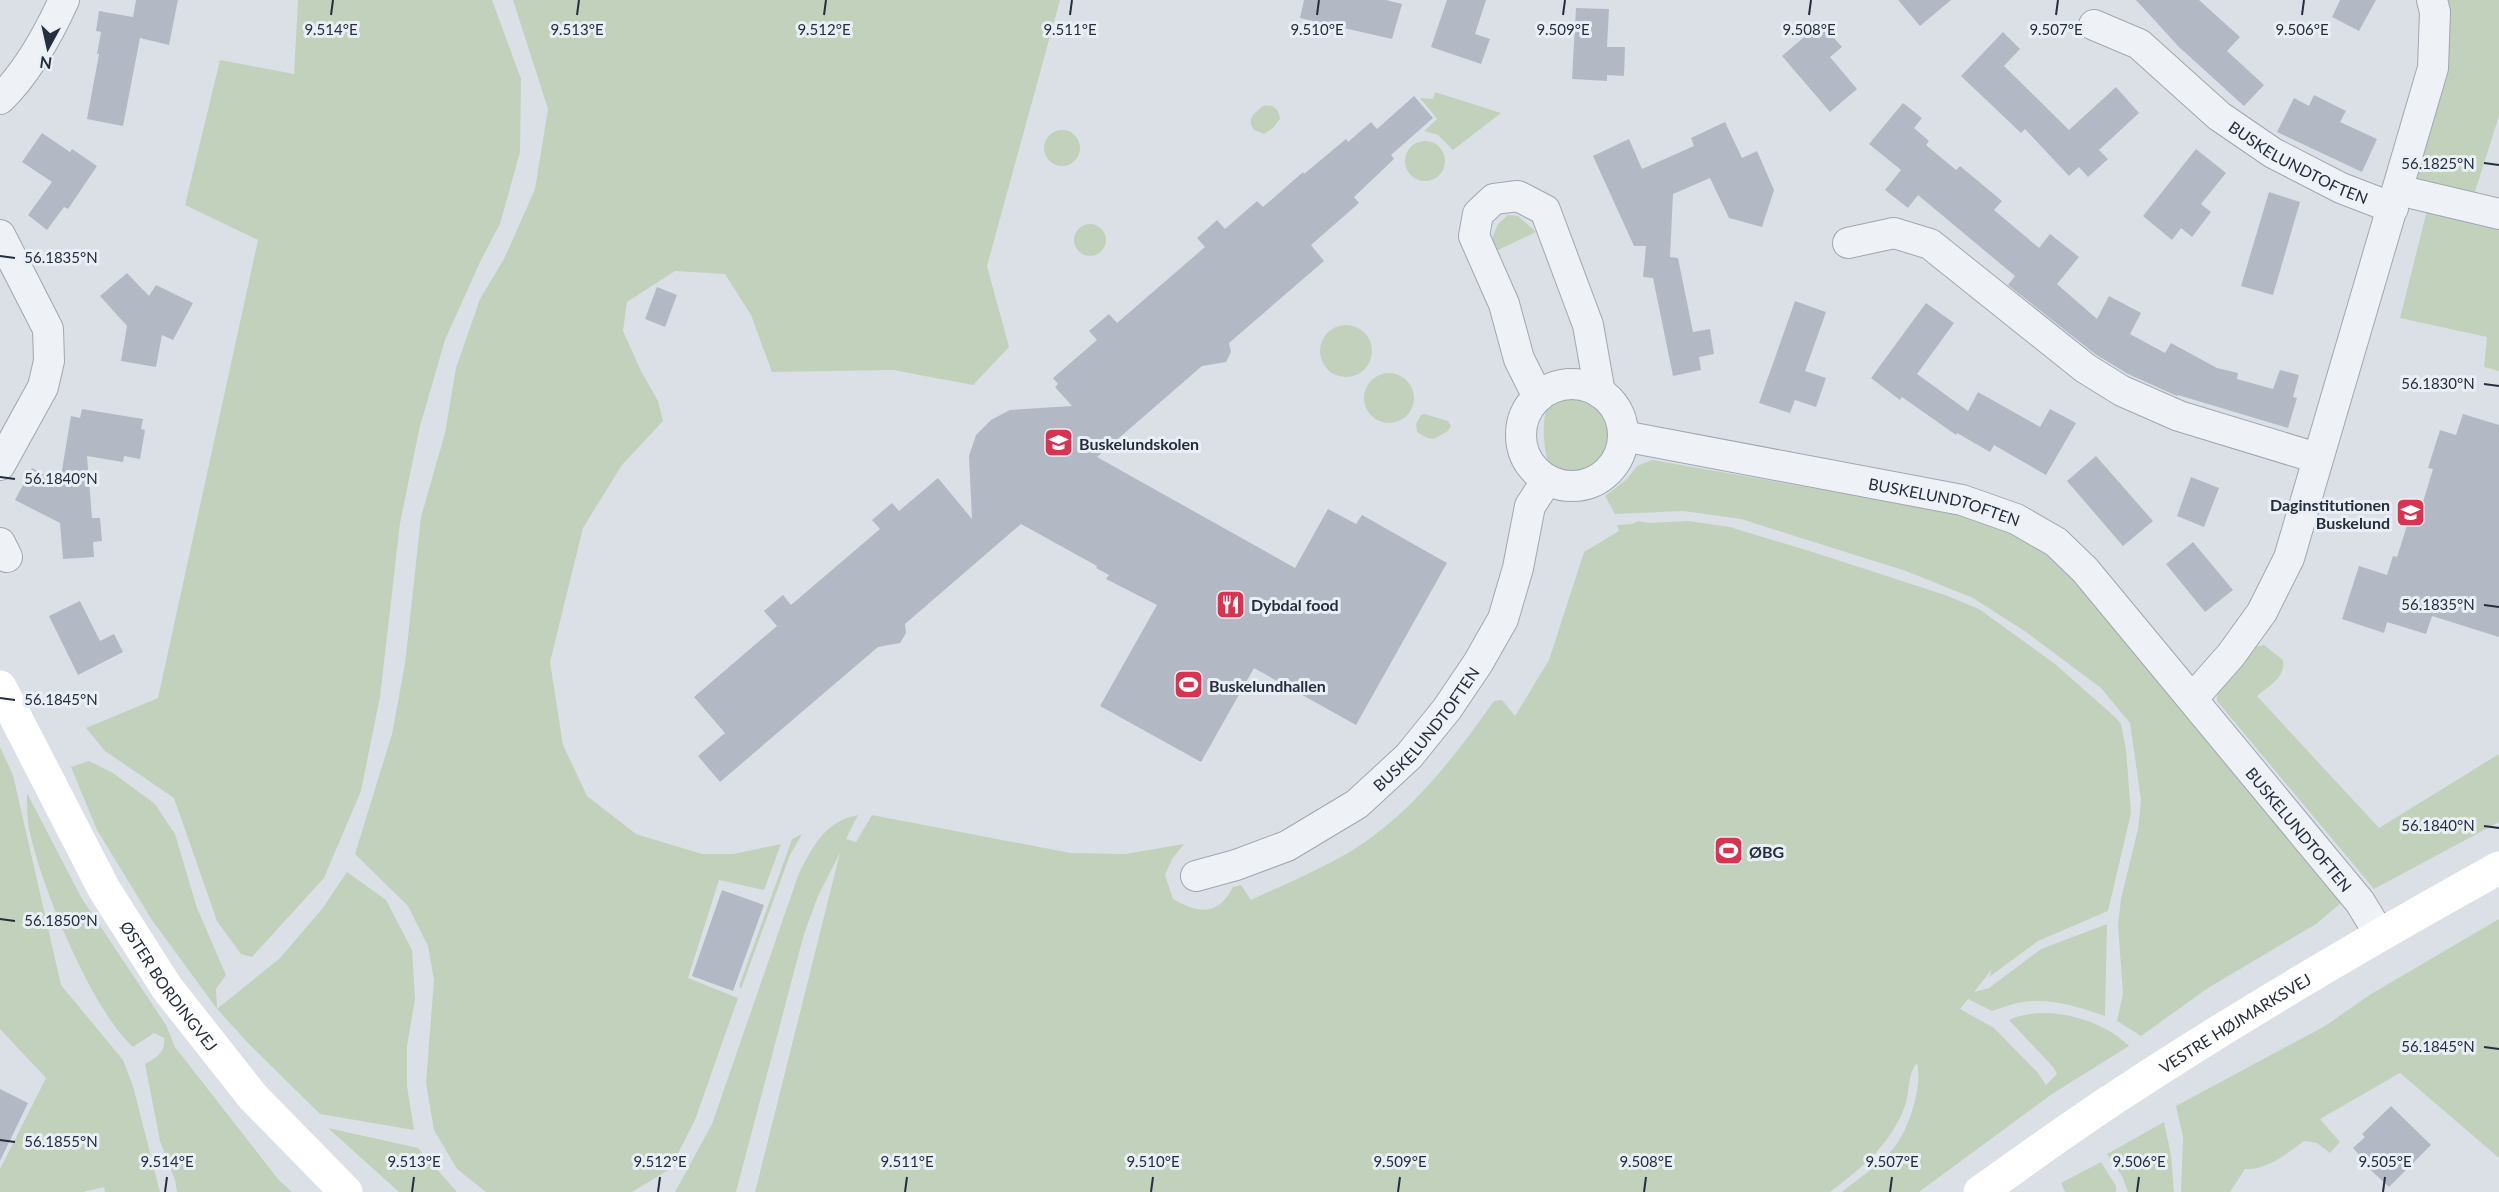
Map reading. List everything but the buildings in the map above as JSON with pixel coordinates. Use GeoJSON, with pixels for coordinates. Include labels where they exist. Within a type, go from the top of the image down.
{"type":"FeatureCollection","features":[{"type":"Feature","properties":{"kind":"street"},"geometry":{"type":"LineString","coordinates":[[0,99],[15,84],[54,22],[64,0]]}},
{"type":"Feature","properties":{"kind":"street"},"geometry":{"type":"LineString","coordinates":[[2193,698],[2230,655],[2262,612],[2289,558],[2433,68],[2435,12],[2432,0]]}},
{"type":"Feature","properties":{"kind":"street","name":"BUSKELUNDTOFTEN"},"geometry":{"type":"LineString","coordinates":[[2094,25],[2139,44],[2219,116],[2273,153],[2341,188],[2396,199],[2499,214]]}},
{"type":"Feature","properties":{"kind":"street"},"geometry":{"type":"LineString","coordinates":[[1538,397],[1519,359],[1504,304],[1474,236],[1478,214],[1494,199],[1518,196],[1545,210],[1588,324],[1600,393]]}},
{"type":"Feature","properties":{"kind":"street"},"geometry":{"type":"LineString","coordinates":[[1848,243],[1894,233],[1930,244],[2085,368],[2122,391],[2179,416],[2317,458]]}},
{"type":"Feature","properties":{"kind":"street"},"geometry":{"type":"LineString","coordinates":[[0,235],[48,329],[49,361],[43,387],[0,465]]}},
{"type":"Feature","properties":{"kind":"street"},"geometry":{"type":"LineString","coordinates":[[1569,384],[1585,386],[1600,393],[1612,404],[1620,419],[1623,436],[1620,454],[1611,468],[1598,480],[1581,486],[1563,486],[1547,480],[1532,467],[1523,450],[1521,430],[1526,412],[1538,397],[1553,388],[1569,384]]}},
{"type":"Feature","properties":{"kind":"street","name":"BUSKELUNDTOFTEN"},"geometry":{"type":"LineString","coordinates":[[1623,436],[1962,500],[2016,519],[2056,542],[2085,570],[2193,698],[2360,902],[2380,935]]}},
{"type":"Feature","properties":{"kind":"street","name":"BUSKELUNDTOFTEN"},"geometry":{"type":"LineString","coordinates":[[1197,876],[1236,866],[1287,846],[1357,804],[1409,756],[1453,700],[1478,663],[1503,619],[1518,568],[1530,506],[1547,480]]}},
{"type":"Feature","properties":{"kind":"street","name":"ØSTER BORDINGVEJ"},"geometry":{"type":"LineString","coordinates":[[0,687],[104,889],[167,988],[253,1097],[346,1192]]}},
{"type":"Feature","properties":{"kind":"street","name":"VESTRE HØJMARKSVEJ"},"geometry":{"type":"LineString","coordinates":[[1980,1192],[2120,1094],[2242,1017],[2499,868]]}},
{"type":"Feature","properties":{"kind":"green space"},"geometry":{"type":"Polygon","coordinates":[[[298,0],[492,0],[521,79],[520,152],[500,224],[445,340],[420,426],[400,523],[380,697],[361,791],[324,878],[252,957],[241,954],[217,921],[174,798],[105,751],[86,728],[158,698],[258,240],[185,205],[220,60],[294,74],[298,0]]]}},
{"type":"Feature","properties":{"kind":"green space"},"geometry":{"type":"Polygon","coordinates":[[[513,0],[1060,0],[987,266],[1009,347],[973,385],[893,370],[772,372],[751,315],[725,274],[675,271],[627,302],[623,331],[658,401],[663,421],[622,465],[583,528],[550,662],[563,745],[587,796],[636,834],[702,854],[733,854],[781,844],[764,890],[719,880],[688,978],[738,998],[695,1120],[670,1169],[632,1192],[486,1192],[457,1169],[434,1130],[426,1083],[434,980],[428,946],[408,906],[355,854],[392,734],[405,664],[421,517],[445,433],[456,368],[480,299],[505,257],[535,189],[548,109],[513,0]]]}},
{"type":"Feature","properties":{"kind":"green space"},"geometry":{"type":"Polygon","coordinates":[[[2441,0],[2499,0],[2499,116],[2473,198],[2410,186],[2441,0]]]}},
{"type":"Feature","properties":{"kind":"green space"},"geometry":{"type":"Polygon","coordinates":[[[1435,92],[1501,113],[1453,150],[1438,135],[1424,131],[1437,119],[1420,98],[1433,99],[1435,92]]]}},
{"type":"Feature","properties":{"kind":"green space"},"geometry":{"type":"Polygon","coordinates":[[[1263,106],[1275,108],[1280,119],[1264,134],[1254,130],[1251,123],[1254,114],[1263,106]]]}},
{"type":"Feature","properties":{"kind":"green space"},"geometry":{"type":"Polygon","coordinates":[[[1062,130],[1075,135],[1080,148],[1075,161],[1062,166],[1049,161],[1044,148],[1049,135],[1062,130]]]}},
{"type":"Feature","properties":{"kind":"green space"},"geometry":{"type":"Polygon","coordinates":[[[1425,141],[1439,147],[1445,161],[1439,175],[1425,181],[1411,175],[1405,161],[1411,147],[1425,141]]]}},
{"type":"Feature","properties":{"kind":"green space"},"geometry":{"type":"Polygon","coordinates":[[[2427,210],[2499,224],[2499,371],[2484,367],[2487,337],[2400,318],[2427,210]]]}},
{"type":"Feature","properties":{"kind":"green space"},"geometry":{"type":"Polygon","coordinates":[[[1508,215],[1518,216],[1536,232],[1496,251],[1492,238],[1498,224],[1508,215]]]}},
{"type":"Feature","properties":{"kind":"green space"},"geometry":{"type":"Polygon","coordinates":[[[1090,224],[1101,229],[1106,240],[1101,251],[1090,256],[1079,251],[1074,240],[1079,229],[1090,224]]]}},
{"type":"Feature","properties":{"kind":"green space"},"geometry":{"type":"Polygon","coordinates":[[[1346,325],[1360,329],[1368,337],[1372,351],[1368,365],[1360,373],[1346,377],[1332,373],[1324,365],[1320,351],[1324,337],[1332,329],[1346,325]]]}},
{"type":"Feature","properties":{"kind":"green space"},"geometry":{"type":"Polygon","coordinates":[[[1389,373],[1398,375],[1409,384],[1414,398],[1412,407],[1403,418],[1389,423],[1380,421],[1369,412],[1364,398],[1366,389],[1375,378],[1389,373]]]}},
{"type":"Feature","properties":{"kind":"green space"},"geometry":{"type":"Polygon","coordinates":[[[1570,393],[1594,404],[1611,425],[1608,444],[1602,457],[1593,467],[1576,477],[1558,472],[1549,464],[1544,437],[1546,410],[1549,404],[1556,398],[1570,393]]]}},
{"type":"Feature","properties":{"kind":"green space"},"geometry":{"type":"Polygon","coordinates":[[[1425,414],[1448,421],[1451,426],[1448,431],[1434,439],[1427,438],[1417,432],[1416,424],[1421,415],[1425,414]]]}},
{"type":"Feature","properties":{"kind":"green space"},"geometry":{"type":"Polygon","coordinates":[[[1652,460],[1957,513],[1997,523],[2038,546],[2068,574],[2341,903],[2316,924],[2208,988],[2141,1036],[2117,1021],[2123,994],[2118,925],[2121,899],[2138,829],[2141,800],[2130,723],[2101,688],[2026,632],[1973,598],[1906,571],[1741,519],[1683,511],[1615,514],[1605,496],[1627,479],[1637,466],[1652,460]]]}},
{"type":"Feature","properties":{"kind":"green space","name":"ØBG"},"geometry":{"type":"Polygon","coordinates":[[[1638,521],[1650,523],[1688,521],[1730,527],[1945,595],[1979,609],[2055,664],[2115,717],[2121,724],[2126,749],[2131,813],[2108,911],[2038,941],[1989,977],[1992,969],[1974,992],[1989,988],[2041,949],[2107,924],[2105,1016],[2044,1001],[2019,1003],[1992,1011],[1968,999],[1960,1009],[1994,1028],[2038,1073],[2046,1085],[2057,1074],[2054,1068],[2009,1020],[2039,1013],[2072,1016],[2104,1028],[2129,1046],[2052,1094],[1919,1192],[1842,1192],[1892,1150],[1904,1132],[1916,1096],[1917,1063],[1910,1078],[1907,1101],[1892,1132],[1864,1165],[1830,1192],[755,1192],[840,853],[818,896],[804,934],[736,1192],[675,1192],[712,1124],[799,873],[815,844],[828,829],[846,818],[858,815],[846,839],[856,842],[872,815],[1071,853],[1125,854],[1184,844],[1172,859],[1165,875],[1173,899],[1191,908],[1207,910],[1221,903],[1233,887],[1241,885],[1251,900],[1338,859],[1384,828],[1436,777],[1494,701],[1502,700],[1515,716],[1549,660],[1584,552],[1619,531],[1617,525],[1632,524],[1638,521]]]}},
{"type":"Feature","properties":{"kind":"green space"},"geometry":{"type":"Polygon","coordinates":[[[2264,645],[2283,660],[2283,666],[2279,677],[2257,696],[2379,828],[2499,754],[2499,822],[2374,889],[2217,701],[2217,691],[2250,648],[2264,645]]]}},
{"type":"Feature","properties":{"kind":"green space"},"geometry":{"type":"Polygon","coordinates":[[[0,747],[13,775],[61,985],[123,1060],[133,1086],[160,1192],[105,1192],[104,1187],[83,1192],[0,1192],[0,1169],[46,1078],[0,1029],[0,747]]]}},
{"type":"Feature","properties":{"kind":"green space"},"geometry":{"type":"Polygon","coordinates":[[[89,761],[113,773],[155,804],[175,834],[197,908],[226,975],[216,989],[217,1009],[152,920],[97,830],[71,767],[89,761]]]}},
{"type":"Feature","properties":{"kind":"green space"},"geometry":{"type":"Polygon","coordinates":[[[27,793],[81,897],[166,1025],[175,1047],[278,1179],[292,1192],[177,1192],[175,1180],[160,1141],[145,1064],[162,1051],[164,1038],[154,1033],[133,1047],[117,1029],[101,1005],[70,945],[44,882],[29,829],[27,793]]]}},
{"type":"Feature","properties":{"kind":"green space"},"geometry":{"type":"Polygon","coordinates":[[[802,834],[790,855],[741,989],[739,986],[792,839],[802,834]]]}},
{"type":"Feature","properties":{"kind":"green space"},"geometry":{"type":"Polygon","coordinates":[[[347,872],[386,900],[412,950],[415,999],[407,1046],[407,1086],[414,1130],[320,1114],[217,1009],[280,958],[322,909],[347,872]]]}},
{"type":"Feature","properties":{"kind":"green space"},"geometry":{"type":"Polygon","coordinates":[[[2499,919],[2499,1158],[2400,1073],[2320,1119],[2340,1142],[2330,1153],[2317,1143],[2304,1141],[2269,1164],[2245,1169],[2230,1192],[2181,1192],[2183,1137],[2176,1106],[2325,1026],[2371,994],[2499,919]]]}},
{"type":"Feature","properties":{"kind":"green space"},"geometry":{"type":"Polygon","coordinates":[[[2164,1122],[2171,1155],[2174,1192],[2128,1192],[2122,1176],[2107,1154],[2164,1122]]]}},
{"type":"Feature","properties":{"kind":"green space"},"geometry":{"type":"Polygon","coordinates":[[[328,1128],[418,1148],[457,1192],[399,1192],[328,1128]]]}},
{"type":"Feature","properties":{"kind":"green space"},"geometry":{"type":"Polygon","coordinates":[[[2101,1162],[2116,1186],[2116,1192],[2065,1192],[2061,1183],[2101,1162]]]}},
{"type":"Feature","properties":{"kind":"place","name":"Buskelundskolen"},"geometry":{"type":"Point","coordinates":[1058,443]}},
{"type":"Feature","properties":{"kind":"place","name":"Daginstitutionen Buskelund"},"geometry":{"type":"Point","coordinates":[2411,513]}},
{"type":"Feature","properties":{"kind":"place","name":"Dybdal food"},"geometry":{"type":"Point","coordinates":[1230,604]}},
{"type":"Feature","properties":{"kind":"place","name":"Buskelundhallen"},"geometry":{"type":"Point","coordinates":[1188,685]}},
{"type":"Feature","properties":{"kind":"place","name":"ØBG"},"geometry":{"type":"Point","coordinates":[1728,851]}}]}
